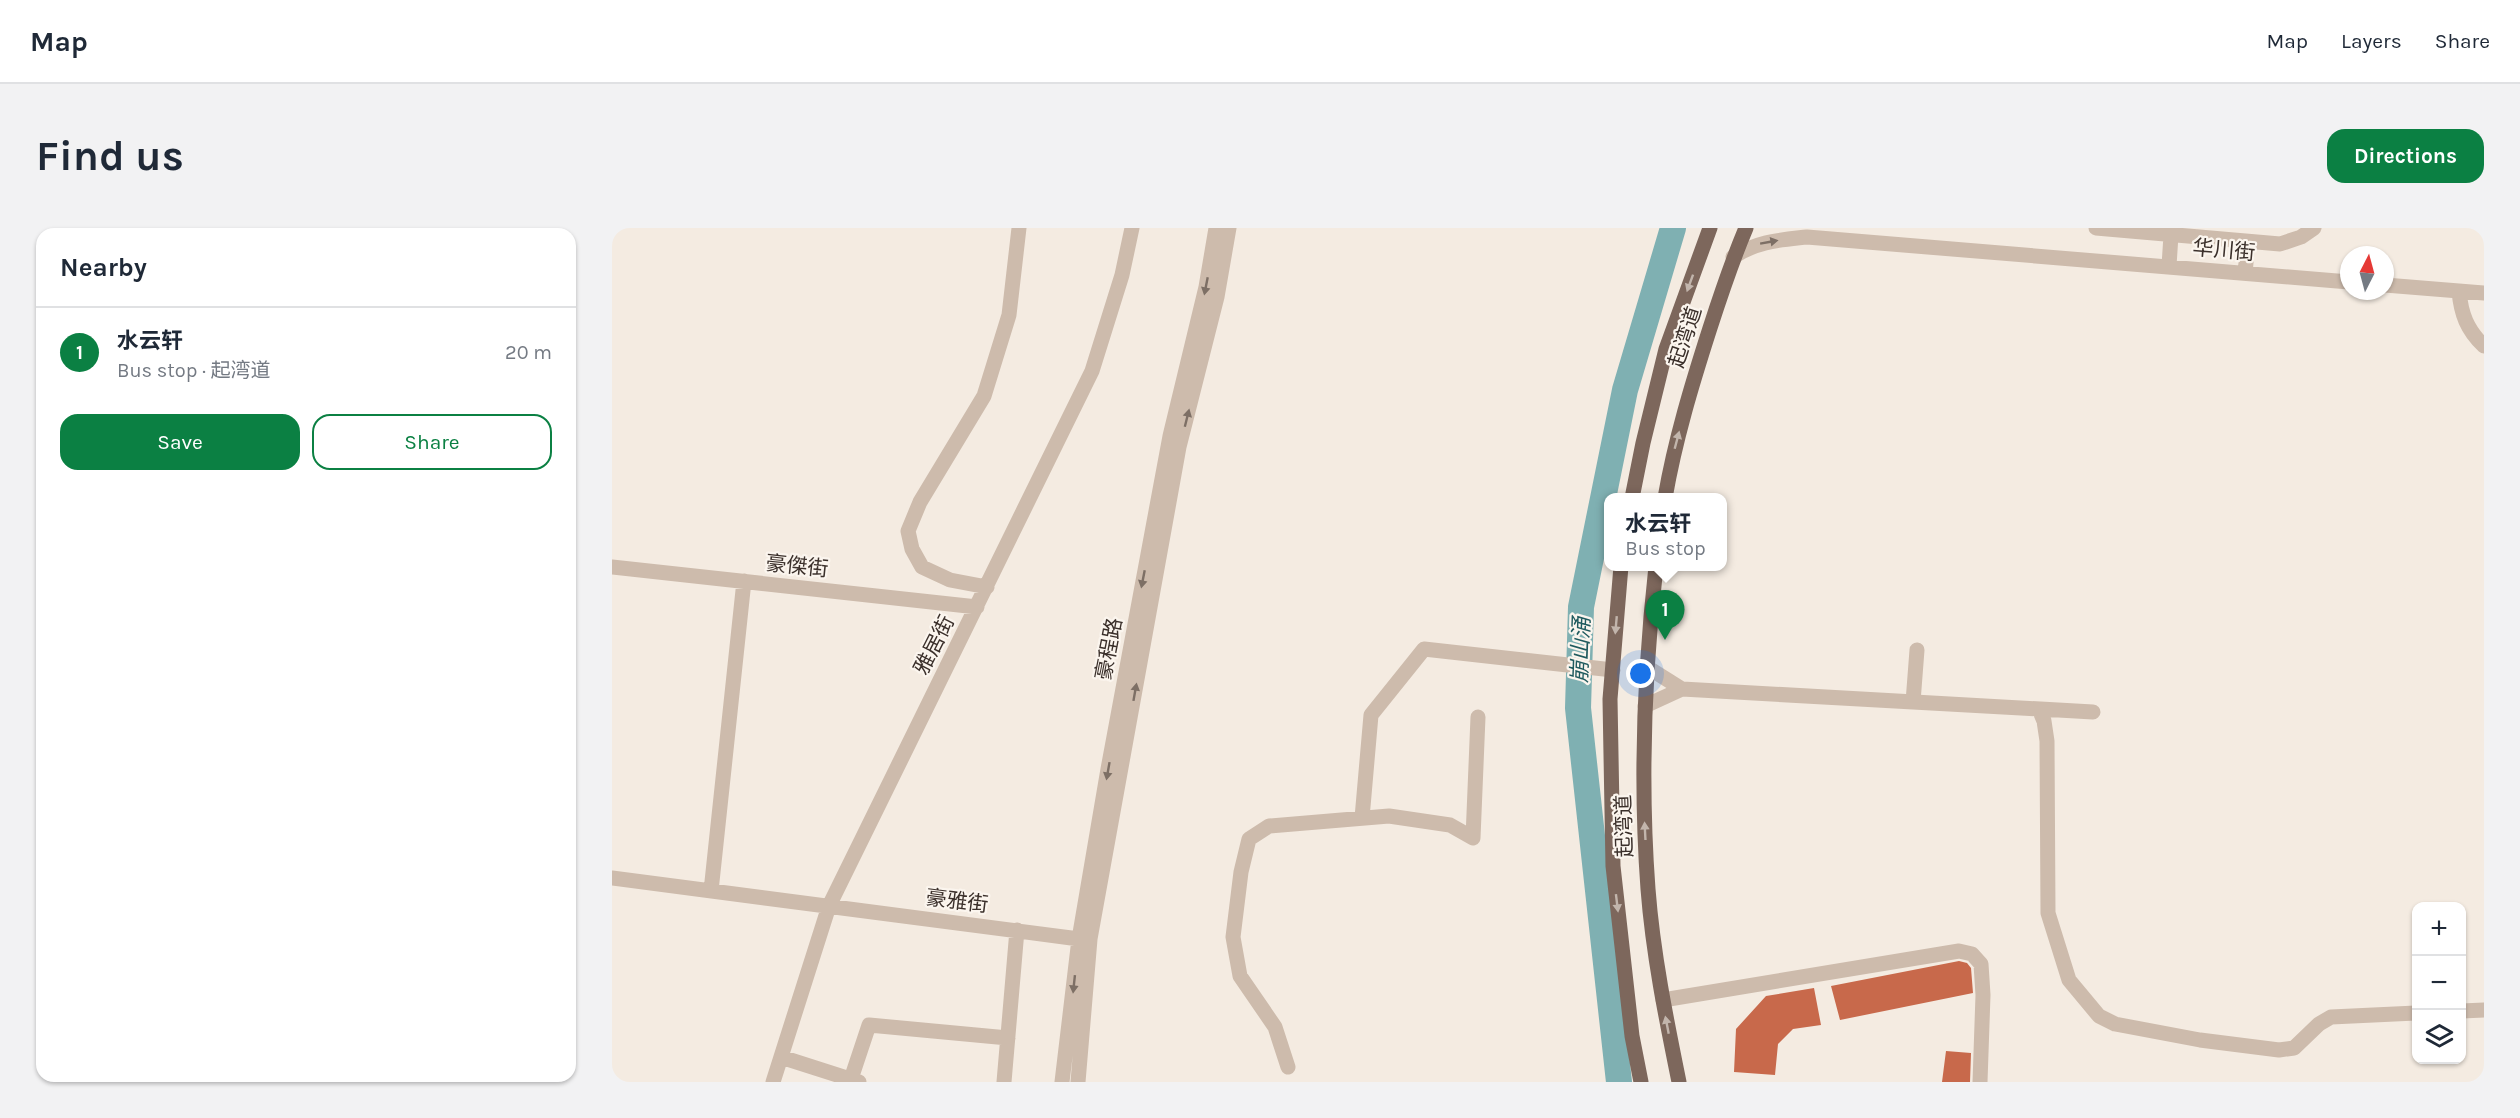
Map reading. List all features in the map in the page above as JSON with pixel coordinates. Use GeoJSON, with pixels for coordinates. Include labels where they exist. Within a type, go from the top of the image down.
{"type":"FeatureCollection","features":[{"type":"Feature","properties":{"kind":"main road","name":"起湾道"},"geometry":{"type":"LineString","coordinates":[[1633,493],[1666,348],[1710,228]]}},
{"type":"Feature","properties":{"kind":"main road","name":"起湾道"},"geometry":{"type":"LineString","coordinates":[[1666,493],[1672,460],[1695,374],[1746,228]]}},
{"type":"Feature","properties":{"kind":"main road","name":"起湾道"},"geometry":{"type":"LineString","coordinates":[[1621,571],[1610,699],[1613,866],[1632,1036],[1641,1082]]}},
{"type":"Feature","properties":{"kind":"main road","name":"起湾道"},"geometry":{"type":"LineString","coordinates":[[1656,571],[1647,667],[1643,802],[1648,891],[1663,1000],[1679,1082]]}},
{"type":"Feature","properties":{"kind":"street"},"geometry":{"type":"LineString","coordinates":[[987,587],[950,580],[922,567],[912,549],[908,531],[920,502],[984,396],[1009,315],[1019,228]]}},
{"type":"Feature","properties":{"kind":"street","name":"雅居街"},"geometry":{"type":"LineString","coordinates":[[772,1082],[829,906],[1092,371],[1122,275],[1132,228]]}},
{"type":"Feature","properties":{"kind":"street","name":"豪程路"},"geometry":{"type":"LineString","coordinates":[[1062,1082],[1079,939],[1170,436],[1206,287],[1216,228]]}},
{"type":"Feature","properties":{"kind":"street","name":"豪程路"},"geometry":{"type":"LineString","coordinates":[[1078,1082],[1090,939],[1179,447],[1217,297],[1228,228]]}},
{"type":"Feature","properties":{"kind":"street","name":"华川街"},"geometry":{"type":"LineString","coordinates":[[1791,228],[1807,237]]}},
{"type":"Feature","properties":{"kind":"street"},"geometry":{"type":"LineString","coordinates":[[2096,228],[2280,244],[2301,237],[2314,228]]}},
{"type":"Feature","properties":{"kind":"street"},"geometry":{"type":"LineString","coordinates":[[2169,266],[2171,235]]}},
{"type":"Feature","properties":{"kind":"street","name":"华川街"},"geometry":{"type":"LineString","coordinates":[[1734,257],[1747,248],[1763,242],[1807,237],[2340,281]]}},
{"type":"Feature","properties":{"kind":"street"},"geometry":{"type":"LineString","coordinates":[[2245,273],[2248,242]]}},
{"type":"Feature","properties":{"kind":"street"},"geometry":{"type":"LineString","coordinates":[[2394,286],[2484,293]]}},
{"type":"Feature","properties":{"kind":"street"},"geometry":{"type":"LineString","coordinates":[[2459,291],[2463,318],[2471,333],[2484,346]]}},
{"type":"Feature","properties":{"kind":"street","name":"豪傑街"},"geometry":{"type":"LineString","coordinates":[[612,567],[977,607]]}},
{"type":"Feature","properties":{"kind":"street"},"geometry":{"type":"LineString","coordinates":[[711,891],[744,581]]}},
{"type":"Feature","properties":{"kind":"street"},"geometry":{"type":"LineString","coordinates":[[1362,818],[1371,715],[1424,649],[1612,670]]}},
{"type":"Feature","properties":{"kind":"street"},"geometry":{"type":"LineString","coordinates":[[1913,702],[1917,650]]}},
{"type":"Feature","properties":{"kind":"street"},"geometry":{"type":"LineString","coordinates":[[1647,667],[1682,689]]}},
{"type":"Feature","properties":{"kind":"street"},"geometry":{"type":"LineString","coordinates":[[1645,706],[1682,689],[2093,712]]}},
{"type":"Feature","properties":{"kind":"street"},"geometry":{"type":"LineString","coordinates":[[2039,709],[2044,721],[2047,741],[2048,913],[2058,951],[2069,980],[2099,1016],[2115,1024],[2200,1040],[2279,1050],[2294,1048],[2319,1024],[2331,1017],[2412,1013]]}},
{"type":"Feature","properties":{"kind":"street"},"geometry":{"type":"LineString","coordinates":[[1288,1067],[1275,1028],[1240,976],[1233,938],[1241,872],[1249,839],[1269,825],[1389,816],[1450,825],[1473,838],[1478,717]]}},
{"type":"Feature","properties":{"kind":"street"},"geometry":{"type":"LineString","coordinates":[[612,878],[829,906]]}},
{"type":"Feature","properties":{"kind":"street","name":"豪雅街"},"geometry":{"type":"LineString","coordinates":[[829,906],[1079,939]]}},
{"type":"Feature","properties":{"kind":"street"},"geometry":{"type":"LineString","coordinates":[[1004,1082],[1017,930]]}},
{"type":"Feature","properties":{"kind":"street"},"geometry":{"type":"LineString","coordinates":[[1663,1000],[1959,951],[1972,954],[1981,964],[1983,995],[1980,1082]]}},
{"type":"Feature","properties":{"kind":"street"},"geometry":{"type":"LineString","coordinates":[[2466,1011],[2484,1010]]}},
{"type":"Feature","properties":{"kind":"street"},"geometry":{"type":"LineString","coordinates":[[781,1057],[855,1081],[869,1025],[1008,1038]]}},
{"type":"Feature","properties":{"kind":"building"},"geometry":{"type":"Polygon","coordinates":[[[1959,961],[1967,963],[1971,968],[1973,993],[1840,1020],[1831,986],[1959,961]]]}},
{"type":"Feature","properties":{"kind":"building"},"geometry":{"type":"Polygon","coordinates":[[[1814,988],[1821,1025],[1793,1029],[1778,1044],[1775,1075],[1734,1072],[1736,1029],[1766,996],[1814,988]]]}},
{"type":"Feature","properties":{"kind":"building"},"geometry":{"type":"Polygon","coordinates":[[[1946,1051],[1971,1053],[1970,1082],[1942,1082],[1946,1051]]]}},
{"type":"Feature","properties":{"kind":"waterway","name":"崩山涌"},"geometry":{"type":"LineString","coordinates":[[1604,493],[1625,390],[1673,228]]}},
{"type":"Feature","properties":{"kind":"waterway","name":"崩山涌"},"geometry":{"type":"LineString","coordinates":[[1604,494],[1581,607],[1578,708],[1619,1082]]}},
{"type":"Feature","properties":{"kind":"place","name":"水云轩"},"geometry":{"type":"Point","coordinates":[1665,640]}}]}
